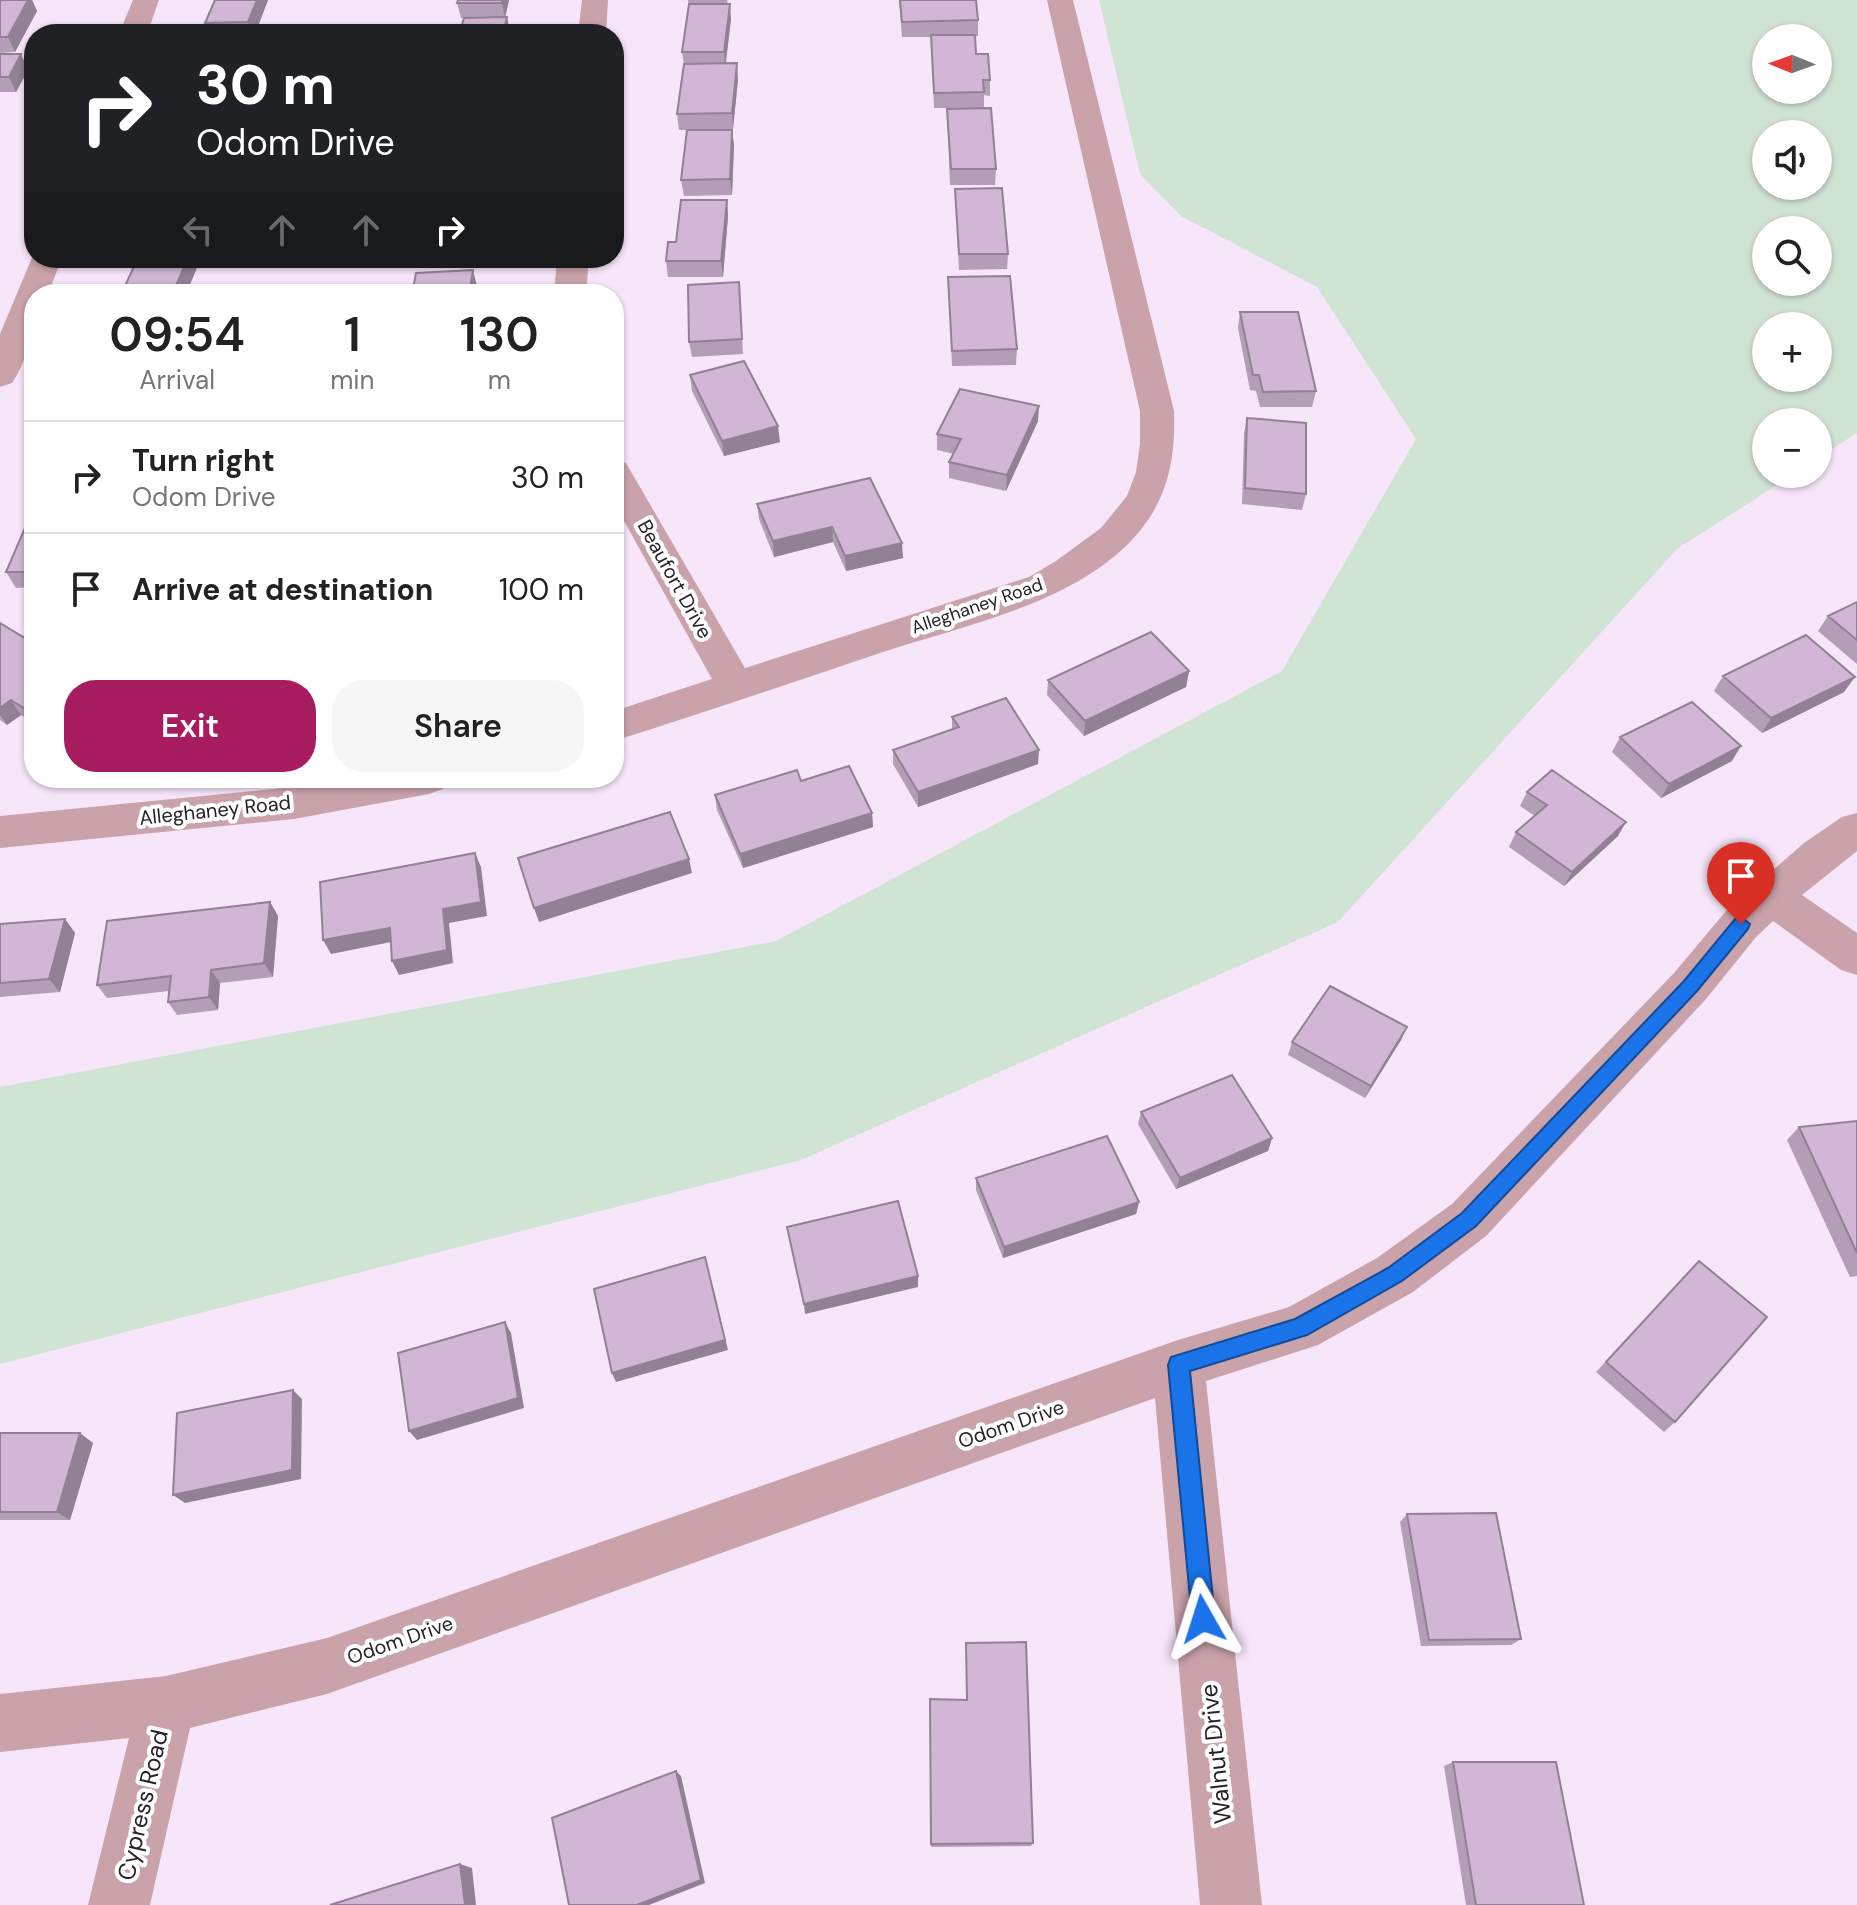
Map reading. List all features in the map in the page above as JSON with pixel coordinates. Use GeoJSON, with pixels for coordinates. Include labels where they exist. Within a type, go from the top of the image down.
{"type":"FeatureCollection","features":[{"type":"Feature","properties":{"kind":"street"},"geometry":{"type":"LineString","coordinates":[[137,24],[146,0]]}},
{"type":"Feature","properties":{"kind":"street"},"geometry":{"type":"LineString","coordinates":[[593,24],[595,0]]}},
{"type":"Feature","properties":{"kind":"street","name":"Alleghaney Road"},"geometry":{"type":"LineString","coordinates":[[624,723],[1042,586],[1086,560],[1115,536],[1138,509],[1155,475],[1161,446],[1157,411],[1060,0]]}},
{"type":"Feature","properties":{"kind":"street"},"geometry":{"type":"LineString","coordinates":[[0,376],[24,314]]}},
{"type":"Feature","properties":{"kind":"street","name":"Beaufort Drive"},"geometry":{"type":"LineString","coordinates":[[624,489],[736,687]]}},
{"type":"Feature","properties":{"kind":"street","name":"Alleghaney Road"},"geometry":{"type":"LineString","coordinates":[[0,832],[294,803],[375,788]]}},
{"type":"Feature","properties":{"kind":"street","name":"Odom Drive"},"geometry":{"type":"LineString","coordinates":[[0,1723],[166,1705],[327,1666],[1178,1365],[1300,1328],[1395,1275],[1469,1220],[1690,986],[1741,924],[1819,855],[1857,829]]}},
{"type":"Feature","properties":{"kind":"street"},"geometry":{"type":"LineString","coordinates":[[1770,896],[1857,957]]}},
{"type":"Feature","properties":{"kind":"street","name":"Walnut Drive"},"geometry":{"type":"LineString","coordinates":[[1178,1365],[1231,1905]]}},
{"type":"Feature","properties":{"kind":"street","name":"Cypress Road"},"geometry":{"type":"LineString","coordinates":[[119,1905],[166,1705]]}},
{"type":"Feature","properties":{"kind":"green space"},"geometry":{"type":"Polygon","coordinates":[[[1099,0],[1857,0],[1857,433],[1832,449],[1832,408],[1752,408],[1752,488],[1772,488],[1677,549],[1338,922],[801,1160],[0,1364],[0,1087],[776,941],[1282,671],[1416,439],[1317,287],[1181,216],[1140,174],[1099,0]]]}},
{"type":"Feature","properties":{"kind":"building"},"geometry":{"type":"Polygon","coordinates":[[[0,0],[28,0],[8,37],[0,37],[0,0]]]}},
{"type":"Feature","properties":{"kind":"building"},"geometry":{"type":"Polygon","coordinates":[[[215,0],[257,0],[248,22],[205,23],[215,0]]]}},
{"type":"Feature","properties":{"kind":"building"},"geometry":{"type":"Polygon","coordinates":[[[458,0],[502,0],[502,3],[457,3],[458,0]]]}},
{"type":"Feature","properties":{"kind":"building"},"geometry":{"type":"Polygon","coordinates":[[[900,0],[976,0],[978,20],[902,22],[900,0]]]}},
{"type":"Feature","properties":{"kind":"building"},"geometry":{"type":"Polygon","coordinates":[[[689,4],[730,4],[724,52],[682,52],[689,4]]]}},
{"type":"Feature","properties":{"kind":"building"},"geometry":{"type":"Polygon","coordinates":[[[507,17],[505,24],[462,24],[464,18],[507,17]]]}},
{"type":"Feature","properties":{"kind":"building"},"geometry":{"type":"Polygon","coordinates":[[[931,35],[975,35],[976,54],[988,54],[990,80],[983,80],[984,92],[934,93],[931,35]]]}},
{"type":"Feature","properties":{"kind":"building"},"geometry":{"type":"Polygon","coordinates":[[[0,54],[21,54],[9,77],[0,77],[0,54]]]}},
{"type":"Feature","properties":{"kind":"building"},"geometry":{"type":"Polygon","coordinates":[[[737,63],[732,113],[677,114],[684,64],[737,63]]]}},
{"type":"Feature","properties":{"kind":"building"},"geometry":{"type":"Polygon","coordinates":[[[991,108],[996,169],[951,169],[947,109],[991,108]]]}},
{"type":"Feature","properties":{"kind":"building"},"geometry":{"type":"Polygon","coordinates":[[[687,130],[732,130],[730,179],[681,180],[687,130]]]}},
{"type":"Feature","properties":{"kind":"building"},"geometry":{"type":"Polygon","coordinates":[[[1002,188],[1008,254],[959,254],[955,189],[1002,188]]]}},
{"type":"Feature","properties":{"kind":"building"},"geometry":{"type":"Polygon","coordinates":[[[681,200],[727,200],[721,261],[666,261],[668,242],[676,242],[681,200]]]}},
{"type":"Feature","properties":{"kind":"building"},"geometry":{"type":"Polygon","coordinates":[[[133,268],[184,268],[177,284],[126,284],[133,268]]]}},
{"type":"Feature","properties":{"kind":"building"},"geometry":{"type":"Polygon","coordinates":[[[473,270],[471,284],[414,284],[416,273],[473,270]]]}},
{"type":"Feature","properties":{"kind":"building"},"geometry":{"type":"Polygon","coordinates":[[[1010,276],[1017,349],[952,351],[948,277],[1010,276]]]}},
{"type":"Feature","properties":{"kind":"building"},"geometry":{"type":"Polygon","coordinates":[[[739,282],[742,339],[689,342],[688,285],[739,282]]]}},
{"type":"Feature","properties":{"kind":"building"},"geometry":{"type":"Polygon","coordinates":[[[1240,312],[1298,312],[1316,391],[1263,392],[1259,375],[1253,375],[1240,312]]]}},
{"type":"Feature","properties":{"kind":"building"},"geometry":{"type":"Polygon","coordinates":[[[744,361],[778,426],[722,441],[690,375],[744,361]]]}},
{"type":"Feature","properties":{"kind":"building"},"geometry":{"type":"Polygon","coordinates":[[[960,389],[1039,406],[1007,475],[949,462],[961,439],[937,434],[960,389]]]}},
{"type":"Feature","properties":{"kind":"building"},"geometry":{"type":"Polygon","coordinates":[[[1247,418],[1306,423],[1306,494],[1245,488],[1247,418]]]}},
{"type":"Feature","properties":{"kind":"building"},"geometry":{"type":"Polygon","coordinates":[[[870,478],[902,543],[845,556],[832,527],[773,541],[757,504],[870,478]]]}},
{"type":"Feature","properties":{"kind":"building"},"geometry":{"type":"Polygon","coordinates":[[[24,530],[24,572],[6,572],[24,530]]]}},
{"type":"Feature","properties":{"kind":"building"},"geometry":{"type":"Polygon","coordinates":[[[1857,602],[1857,640],[1828,616],[1857,602]]]}},
{"type":"Feature","properties":{"kind":"building"},"geometry":{"type":"Polygon","coordinates":[[[0,623],[24,637],[24,708],[11,700],[0,708],[0,623]]]}},
{"type":"Feature","properties":{"kind":"building"},"geometry":{"type":"Polygon","coordinates":[[[1151,632],[1189,671],[1085,721],[1048,680],[1151,632]]]}},
{"type":"Feature","properties":{"kind":"building"},"geometry":{"type":"Polygon","coordinates":[[[1806,635],[1855,677],[1771,718],[1723,676],[1806,635]]]}},
{"type":"Feature","properties":{"kind":"building"},"geometry":{"type":"Polygon","coordinates":[[[1006,698],[1039,750],[918,792],[893,750],[959,727],[952,717],[1006,698]]]}},
{"type":"Feature","properties":{"kind":"building"},"geometry":{"type":"Polygon","coordinates":[[[1692,702],[1741,746],[1669,784],[1620,737],[1692,702]]]}},
{"type":"Feature","properties":{"kind":"building"},"geometry":{"type":"Polygon","coordinates":[[[849,766],[872,813],[740,854],[715,795],[797,770],[801,781],[849,766]]]}},
{"type":"Feature","properties":{"kind":"building"},"geometry":{"type":"Polygon","coordinates":[[[1552,770],[1626,822],[1572,872],[1516,832],[1547,805],[1527,792],[1552,770]]]}},
{"type":"Feature","properties":{"kind":"building"},"geometry":{"type":"Polygon","coordinates":[[[670,812],[689,859],[534,908],[518,858],[670,812]]]}},
{"type":"Feature","properties":{"kind":"building"},"geometry":{"type":"Polygon","coordinates":[[[475,853],[481,902],[443,909],[447,950],[392,961],[390,928],[323,940],[320,882],[475,853]]]}},
{"type":"Feature","properties":{"kind":"building"},"geometry":{"type":"Polygon","coordinates":[[[270,902],[264,963],[211,970],[209,997],[168,1002],[171,976],[97,985],[107,921],[270,902]]]}},
{"type":"Feature","properties":{"kind":"building"},"geometry":{"type":"Polygon","coordinates":[[[65,919],[49,979],[0,983],[0,924],[65,919]]]}},
{"type":"Feature","properties":{"kind":"building"},"geometry":{"type":"Polygon","coordinates":[[[1330,986],[1407,1027],[1371,1086],[1292,1042],[1330,986]]]}},
{"type":"Feature","properties":{"kind":"building"},"geometry":{"type":"Polygon","coordinates":[[[1232,1075],[1272,1138],[1180,1178],[1141,1112],[1232,1075]]]}},
{"type":"Feature","properties":{"kind":"building"},"geometry":{"type":"Polygon","coordinates":[[[1857,1121],[1857,1253],[1799,1127],[1857,1121]]]}},
{"type":"Feature","properties":{"kind":"building"},"geometry":{"type":"Polygon","coordinates":[[[1107,1136],[1139,1202],[1004,1247],[976,1178],[1107,1136]]]}},
{"type":"Feature","properties":{"kind":"building"},"geometry":{"type":"Polygon","coordinates":[[[898,1201],[918,1276],[804,1304],[787,1227],[898,1201]]]}},
{"type":"Feature","properties":{"kind":"building"},"geometry":{"type":"Polygon","coordinates":[[[705,1257],[725,1340],[612,1373],[594,1289],[705,1257]]]}},
{"type":"Feature","properties":{"kind":"building"},"geometry":{"type":"Polygon","coordinates":[[[1699,1261],[1767,1317],[1675,1422],[1606,1362],[1699,1261]]]}},
{"type":"Feature","properties":{"kind":"building"},"geometry":{"type":"Polygon","coordinates":[[[505,1322],[518,1398],[409,1431],[398,1353],[505,1322]]]}},
{"type":"Feature","properties":{"kind":"building"},"geometry":{"type":"Polygon","coordinates":[[[293,1390],[292,1470],[173,1495],[177,1413],[293,1390]]]}},
{"type":"Feature","properties":{"kind":"building"},"geometry":{"type":"Polygon","coordinates":[[[0,1433],[80,1433],[57,1512],[0,1512],[0,1433]]]}},
{"type":"Feature","properties":{"kind":"building"},"geometry":{"type":"Polygon","coordinates":[[[1496,1513],[1521,1639],[1429,1640],[1407,1514],[1496,1513]]]}},
{"type":"Feature","properties":{"kind":"building"},"geometry":{"type":"Polygon","coordinates":[[[1026,1642],[1033,1843],[931,1844],[930,1699],[967,1700],[966,1643],[1026,1642]]]}},
{"type":"Feature","properties":{"kind":"building"},"geometry":{"type":"Polygon","coordinates":[[[1453,1762],[1556,1762],[1584,1905],[1476,1905],[1453,1762]]]}},
{"type":"Feature","properties":{"kind":"building"},"geometry":{"type":"Polygon","coordinates":[[[676,1771],[701,1880],[637,1905],[569,1905],[552,1818],[676,1771]]]}},
{"type":"Feature","properties":{"kind":"building"},"geometry":{"type":"Polygon","coordinates":[[[460,1864],[465,1905],[330,1905],[460,1864]]]}},
{"type":"Feature","properties":{"kind":"route"},"geometry":{"type":"LineString","coordinates":[[1203,1619],[1178,1365],[1300,1328],[1395,1275],[1469,1220],[1690,986],[1741,924]]}}]}
